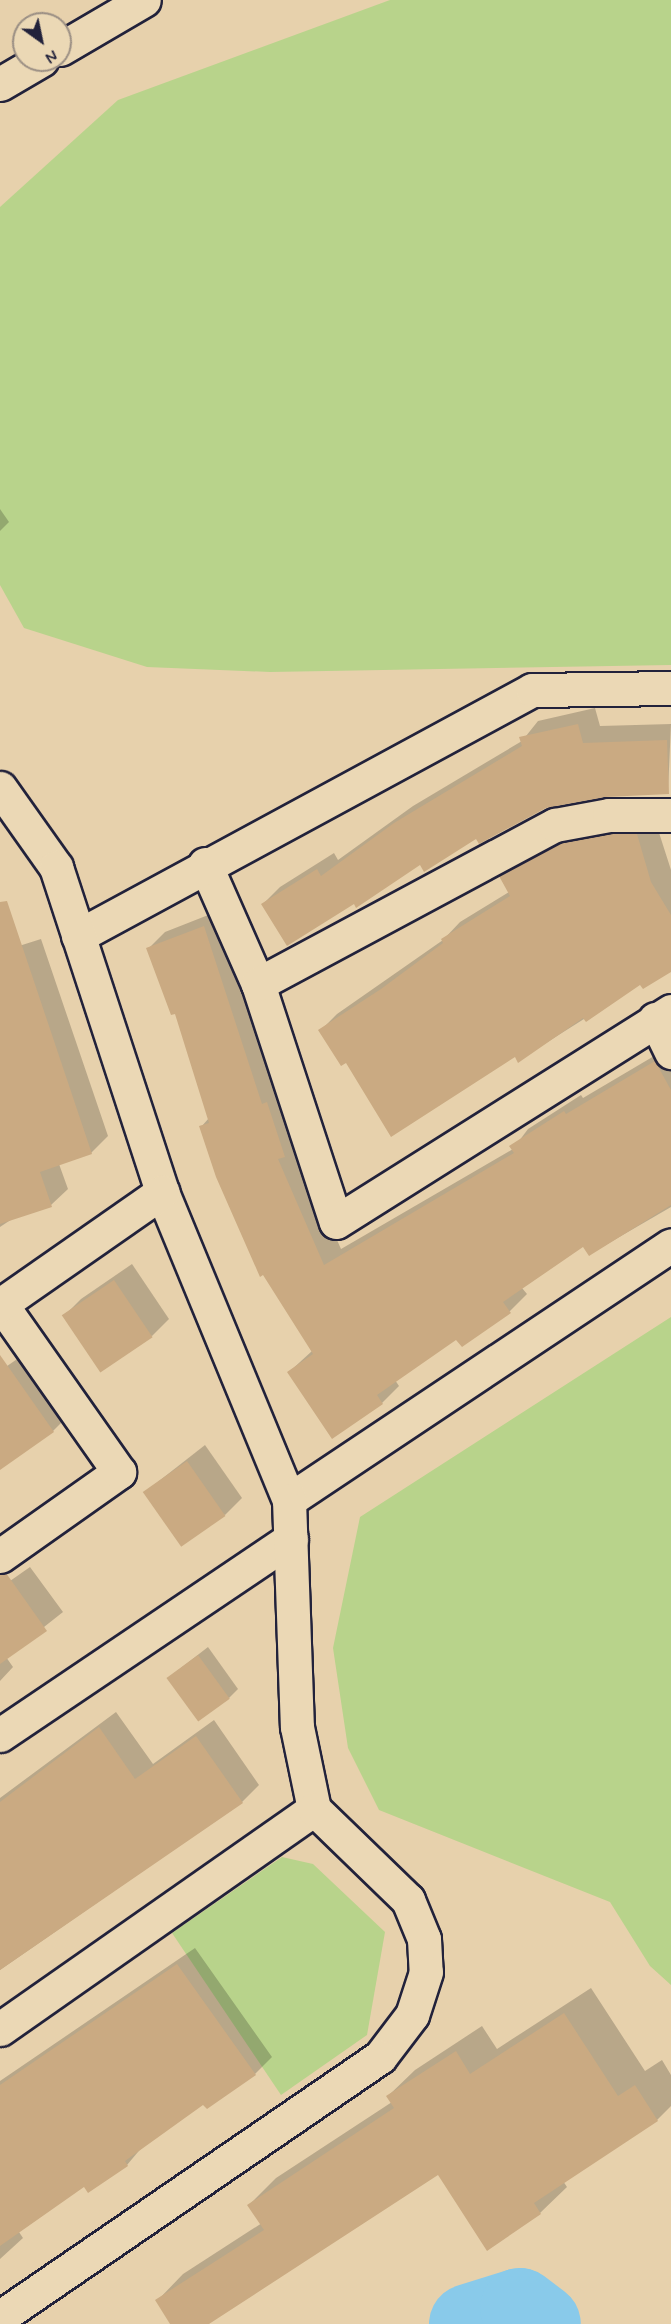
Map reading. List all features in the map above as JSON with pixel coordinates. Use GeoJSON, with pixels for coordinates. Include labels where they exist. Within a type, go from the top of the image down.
{"type":"FeatureCollection","features":[{"type":"Feature","properties":{"kind":"street"},"geometry":{"type":"LineString","coordinates":[[72,42],[144,0]]}},
{"type":"Feature","properties":{"kind":"street"},"geometry":{"type":"LineString","coordinates":[[0,84],[20,72]]}},
{"type":"Feature","properties":{"kind":"street"},"geometry":{"type":"LineString","coordinates":[[78,936],[205,864],[532,690],[671,688]]}},
{"type":"Feature","properties":{"kind":"street"},"geometry":{"type":"LineString","coordinates":[[0,788],[56,867],[162,1192],[289,1500],[297,1727],[314,1809],[408,1900],[424,1938],[426,1972],[412,2015],[380,2057],[0,2317]]}},
{"type":"Feature","properties":{"kind":"street"},"geometry":{"type":"LineString","coordinates":[[258,984],[555,825],[609,814],[671,815]]}},
{"type":"Feature","properties":{"kind":"street"},"geometry":{"type":"LineString","coordinates":[[205,864],[258,984],[336,1222],[663,1015],[671,1052]]}},
{"type":"Feature","properties":{"kind":"street"},"geometry":{"type":"LineString","coordinates":[[0,1557],[119,1472],[1,1305],[162,1192]]}},
{"type":"Feature","properties":{"kind":"street"},"geometry":{"type":"LineString","coordinates":[[289,1500],[671,1245]]}},
{"type":"Feature","properties":{"kind":"street"},"geometry":{"type":"LineString","coordinates":[[0,1734],[291,1539]]}},
{"type":"Feature","properties":{"kind":"street"},"geometry":{"type":"LineString","coordinates":[[0,2029],[314,1809]]}},
{"type":"Feature","properties":{"kind":"green space"},"geometry":{"type":"Polygon","coordinates":[[[390,0],[671,0],[671,665],[270,672],[147,667],[24,628],[0,585],[0,207],[118,100],[390,0]]]}},
{"type":"Feature","properties":{"kind":"green space"},"geometry":{"type":"Polygon","coordinates":[[[671,1317],[671,1985],[650,1966],[610,1902],[379,1810],[348,1748],[333,1648],[360,1517],[671,1317]]]}},
{"type":"Feature","properties":{"kind":"green space"},"geometry":{"type":"Polygon","coordinates":[[[282,1857],[313,1864],[385,1932],[367,2035],[281,2095],[172,1933],[282,1857]]]}},
{"type":"Feature","properties":{"kind":"building"},"geometry":{"type":"Polygon","coordinates":[[[578,724],[583,743],[667,740],[669,794],[606,797],[546,808],[479,844],[476,839],[424,872],[420,865],[356,908],[354,904],[287,946],[261,904],[317,869],[321,876],[394,823],[522,746],[519,737],[578,724]]]}},
{"type":"Feature","properties":{"kind":"building"},"geometry":{"type":"Polygon","coordinates":[[[611,834],[637,834],[651,882],[671,915],[671,972],[643,989],[640,985],[586,1022],[583,1018],[518,1063],[515,1057],[391,1137],[346,1063],[341,1066],[318,1030],[381,989],[443,943],[441,939],[510,896],[499,876],[561,843],[611,834]]]}},
{"type":"Feature","properties":{"kind":"building"},"geometry":{"type":"Polygon","coordinates":[[[7,901],[92,1154],[40,1172],[52,1207],[0,1224],[0,902],[7,901]]]}},
{"type":"Feature","properties":{"kind":"building"},"geometry":{"type":"Polygon","coordinates":[[[204,926],[262,1104],[267,1102],[285,1157],[278,1159],[324,1265],[514,1153],[509,1146],[564,1111],[566,1114],[655,1061],[671,1090],[671,1205],[589,1256],[583,1247],[503,1302],[511,1313],[462,1347],[456,1340],[377,1395],[383,1404],[332,1439],[287,1372],[313,1354],[263,1275],[260,1277],[216,1177],[199,1126],[209,1123],[175,1014],[171,1015],[146,948],[204,926]]]}},
{"type":"Feature","properties":{"kind":"building"},"geometry":{"type":"Polygon","coordinates":[[[114,1280],[153,1337],[100,1372],[62,1315],[114,1280]]]}},
{"type":"Feature","properties":{"kind":"building"},"geometry":{"type":"Polygon","coordinates":[[[0,1355],[54,1432],[0,1470],[0,1355]]]}},
{"type":"Feature","properties":{"kind":"building"},"geometry":{"type":"Polygon","coordinates":[[[187,1461],[225,1516],[181,1547],[143,1492],[187,1461]]]}},
{"type":"Feature","properties":{"kind":"building"},"geometry":{"type":"Polygon","coordinates":[[[6,1573],[47,1631],[0,1664],[0,1574],[6,1573]]]}},
{"type":"Feature","properties":{"kind":"building"},"geometry":{"type":"Polygon","coordinates":[[[198,1655],[230,1699],[198,1722],[166,1678],[198,1655]]]}},
{"type":"Feature","properties":{"kind":"building"},"geometry":{"type":"Polygon","coordinates":[[[99,1727],[135,1779],[196,1736],[243,1803],[0,1970],[0,1802],[99,1727]]]}},
{"type":"Feature","properties":{"kind":"building"},"geometry":{"type":"Polygon","coordinates":[[[177,1964],[256,2075],[207,2109],[203,2105],[125,2161],[128,2166],[88,2193],[84,2187],[0,2246],[0,2085],[177,1964]]]}},
{"type":"Feature","properties":{"kind":"building"},"geometry":{"type":"Polygon","coordinates":[[[564,2013],[618,2096],[635,2085],[658,2121],[534,2203],[541,2214],[487,2251],[438,2175],[209,2324],[170,2324],[155,2300],[264,2230],[247,2205],[394,2108],[386,2096],[456,2051],[470,2074],[564,2013]]]}},
{"type":"Feature","properties":{"kind":"waterway"},"geometry":{"type":"LineString","coordinates":[[469,2324],[520,2308],[541,2324]]}}]}
